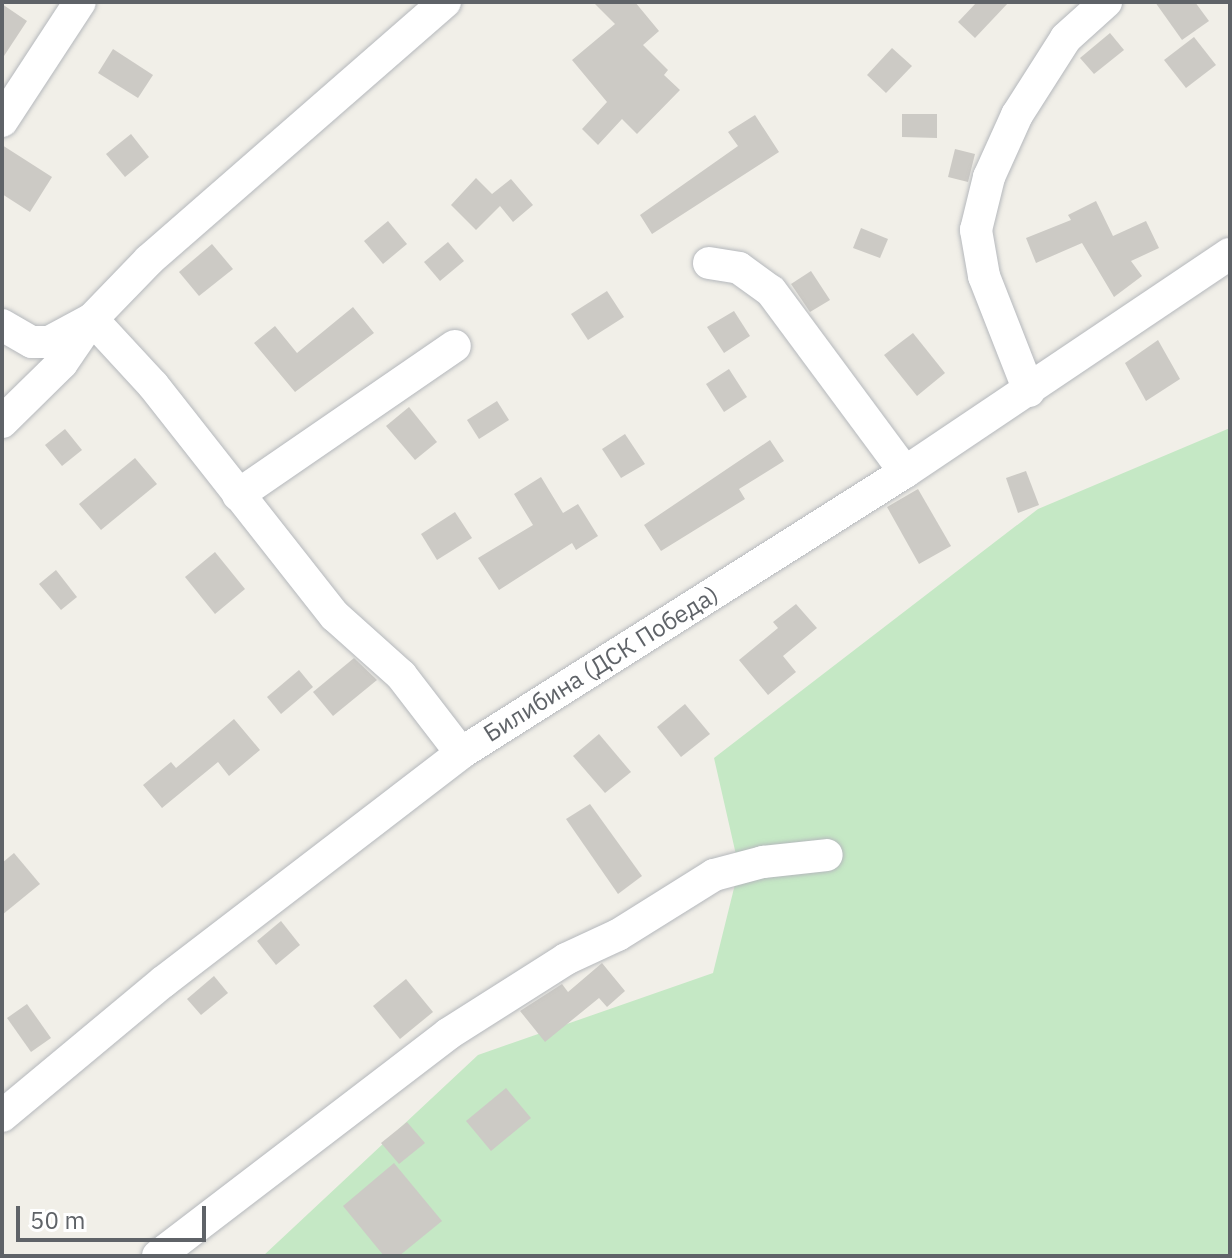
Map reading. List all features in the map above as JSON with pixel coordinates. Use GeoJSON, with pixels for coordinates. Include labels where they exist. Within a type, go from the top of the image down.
{"type":"FeatureCollection","features":[{"type":"Feature","properties":{"kind":"street"},"geometry":{"type":"LineString","coordinates":[[2,121],[80,2]]}},
{"type":"Feature","properties":{"kind":"street"},"geometry":{"type":"LineString","coordinates":[[2,422],[62,363],[92,319],[149,260],[445,2]]}},
{"type":"Feature","properties":{"kind":"street"},"geometry":{"type":"LineString","coordinates":[[1029,391],[984,276],[976,230],[989,177],[1017,115],[1066,38],[1106,2]]}},
{"type":"Feature","properties":{"kind":"street","name":"Билибина (ДСК Победа)"},"geometry":{"type":"LineString","coordinates":[[2,1116],[163,982],[461,753],[905,472],[1230,254]]}},
{"type":"Feature","properties":{"kind":"street"},"geometry":{"type":"LineString","coordinates":[[709,263],[739,268],[771,291],[905,472]]}},
{"type":"Feature","properties":{"kind":"street"},"geometry":{"type":"LineString","coordinates":[[2,325],[32,342],[49,342],[92,319]]}},
{"type":"Feature","properties":{"kind":"street"},"geometry":{"type":"LineString","coordinates":[[92,319],[153,385],[335,616],[401,675],[461,753]]}},
{"type":"Feature","properties":{"kind":"street"},"geometry":{"type":"LineString","coordinates":[[238,495],[455,346]]}},
{"type":"Feature","properties":{"kind":"street"},"geometry":{"type":"LineString","coordinates":[[158,1256],[448,1034],[566,959],[618,935],[714,875],[763,862],[827,855]]}},
{"type":"Feature","properties":{"kind":"green space"},"geometry":{"type":"Polygon","coordinates":[[[1230,428],[1230,1256],[263,1256],[478,1055],[713,973],[739,868],[714,758],[1038,509],[1230,428]]]}},
{"type":"Feature","properties":{"kind":"building"},"geometry":{"type":"Polygon","coordinates":[[[593,2],[635,2],[659,31],[643,45],[668,70],[664,75],[680,90],[637,134],[622,119],[598,145],[582,129],[607,102],[572,60],[615,24],[593,2]]]}},
{"type":"Feature","properties":{"kind":"building"},"geometry":{"type":"Polygon","coordinates":[[[977,2],[1009,2],[975,38],[958,22],[977,2]]]}},
{"type":"Feature","properties":{"kind":"building"},"geometry":{"type":"Polygon","coordinates":[[[1155,2],[1195,2],[1209,21],[1182,40],[1155,2]]]}},
{"type":"Feature","properties":{"kind":"building"},"geometry":{"type":"Polygon","coordinates":[[[2,4],[27,21],[2,59],[2,4]]]}},
{"type":"Feature","properties":{"kind":"building"},"geometry":{"type":"Polygon","coordinates":[[[1110,33],[1124,50],[1094,74],[1080,58],[1110,33]]]}},
{"type":"Feature","properties":{"kind":"building"},"geometry":{"type":"Polygon","coordinates":[[[1194,37],[1216,65],[1186,88],[1164,60],[1194,37]]]}},
{"type":"Feature","properties":{"kind":"building"},"geometry":{"type":"Polygon","coordinates":[[[892,48],[912,66],[886,93],[867,75],[892,48]]]}},
{"type":"Feature","properties":{"kind":"building"},"geometry":{"type":"Polygon","coordinates":[[[113,49],[153,75],[138,98],[98,73],[113,49]]]}},
{"type":"Feature","properties":{"kind":"building"},"geometry":{"type":"Polygon","coordinates":[[[902,114],[937,114],[937,138],[902,137],[902,114]]]}},
{"type":"Feature","properties":{"kind":"building"},"geometry":{"type":"Polygon","coordinates":[[[755,115],[779,152],[652,234],[640,215],[738,146],[728,132],[755,115]]]}},
{"type":"Feature","properties":{"kind":"building"},"geometry":{"type":"Polygon","coordinates":[[[131,134],[149,157],[125,177],[106,154],[131,134]]]}},
{"type":"Feature","properties":{"kind":"building"},"geometry":{"type":"Polygon","coordinates":[[[2,145],[52,177],[30,212],[2,194],[2,145]]]}},
{"type":"Feature","properties":{"kind":"building"},"geometry":{"type":"Polygon","coordinates":[[[955,149],[975,154],[968,182],[948,177],[955,149]]]}},
{"type":"Feature","properties":{"kind":"building"},"geometry":{"type":"Polygon","coordinates":[[[476,178],[492,194],[511,179],[533,205],[513,222],[500,206],[476,230],[451,205],[476,178]]]}},
{"type":"Feature","properties":{"kind":"building"},"geometry":{"type":"Polygon","coordinates":[[[1096,201],[1113,236],[1146,221],[1159,248],[1131,261],[1142,276],[1114,297],[1082,243],[1036,263],[1026,238],[1071,220],[1068,215],[1096,201]]]}},
{"type":"Feature","properties":{"kind":"building"},"geometry":{"type":"Polygon","coordinates":[[[388,221],[407,244],[383,264],[364,241],[388,221]]]}},
{"type":"Feature","properties":{"kind":"building"},"geometry":{"type":"Polygon","coordinates":[[[861,228],[888,239],[880,258],[853,248],[861,228]]]}},
{"type":"Feature","properties":{"kind":"building"},"geometry":{"type":"Polygon","coordinates":[[[448,242],[464,261],[440,281],[424,262],[448,242]]]}},
{"type":"Feature","properties":{"kind":"building"},"geometry":{"type":"Polygon","coordinates":[[[212,244],[233,269],[199,296],[179,272],[212,244]]]}},
{"type":"Feature","properties":{"kind":"building"},"geometry":{"type":"Polygon","coordinates":[[[811,271],[830,300],[810,312],[791,284],[811,271]]]}},
{"type":"Feature","properties":{"kind":"building"},"geometry":{"type":"Polygon","coordinates":[[[607,291],[624,317],[588,340],[571,314],[607,291]]]}},
{"type":"Feature","properties":{"kind":"building"},"geometry":{"type":"Polygon","coordinates":[[[353,307],[374,333],[295,392],[254,343],[275,326],[297,353],[353,307]]]}},
{"type":"Feature","properties":{"kind":"building"},"geometry":{"type":"Polygon","coordinates":[[[734,311],[750,336],[724,353],[707,327],[734,311]]]}},
{"type":"Feature","properties":{"kind":"building"},"geometry":{"type":"Polygon","coordinates":[[[913,333],[945,373],[917,396],[884,355],[913,333]]]}},
{"type":"Feature","properties":{"kind":"building"},"geometry":{"type":"Polygon","coordinates":[[[1158,340],[1180,379],[1146,401],[1125,363],[1158,340]]]}},
{"type":"Feature","properties":{"kind":"building"},"geometry":{"type":"Polygon","coordinates":[[[729,369],[747,397],[724,412],[706,384],[729,369]]]}},
{"type":"Feature","properties":{"kind":"building"},"geometry":{"type":"Polygon","coordinates":[[[497,401],[509,420],[479,439],[467,420],[497,401]]]}},
{"type":"Feature","properties":{"kind":"building"},"geometry":{"type":"Polygon","coordinates":[[[409,407],[437,442],[415,460],[386,426],[409,407]]]}},
{"type":"Feature","properties":{"kind":"building"},"geometry":{"type":"Polygon","coordinates":[[[65,429],[82,450],[62,466],[45,445],[65,429]]]}},
{"type":"Feature","properties":{"kind":"building"},"geometry":{"type":"Polygon","coordinates":[[[625,434],[645,464],[621,478],[602,449],[625,434]]]}},
{"type":"Feature","properties":{"kind":"building"},"geometry":{"type":"Polygon","coordinates":[[[770,440],[784,461],[739,489],[745,499],[661,551],[644,525],[770,440]]]}},
{"type":"Feature","properties":{"kind":"building"},"geometry":{"type":"Polygon","coordinates":[[[135,458],[157,484],[101,530],[79,504],[135,458]]]}},
{"type":"Feature","properties":{"kind":"building"},"geometry":{"type":"Polygon","coordinates":[[[1026,471],[1039,505],[1018,513],[1006,478],[1026,471]]]}},
{"type":"Feature","properties":{"kind":"building"},"geometry":{"type":"Polygon","coordinates":[[[541,477],[563,513],[578,504],[598,536],[576,550],[572,543],[499,590],[478,558],[533,525],[514,494],[541,477]]]}},
{"type":"Feature","properties":{"kind":"building"},"geometry":{"type":"Polygon","coordinates":[[[918,489],[951,546],[919,564],[887,507],[918,489]]]}},
{"type":"Feature","properties":{"kind":"building"},"geometry":{"type":"Polygon","coordinates":[[[455,512],[472,538],[437,560],[421,534],[455,512]]]}},
{"type":"Feature","properties":{"kind":"building"},"geometry":{"type":"Polygon","coordinates":[[[215,552],[245,589],[215,614],[185,577],[215,552]]]}},
{"type":"Feature","properties":{"kind":"building"},"geometry":{"type":"Polygon","coordinates":[[[56,570],[77,597],[61,610],[39,584],[56,570]]]}},
{"type":"Feature","properties":{"kind":"building"},"geometry":{"type":"Polygon","coordinates":[[[796,604],[817,628],[783,656],[796,672],[768,695],[739,660],[778,628],[773,622],[796,604]]]}},
{"type":"Feature","properties":{"kind":"building"},"geometry":{"type":"Polygon","coordinates":[[[354,658],[377,680],[333,716],[313,692],[354,658]]]}},
{"type":"Feature","properties":{"kind":"building"},"geometry":{"type":"Polygon","coordinates":[[[299,670],[313,687],[281,714],[267,697],[299,670]]]}},
{"type":"Feature","properties":{"kind":"building"},"geometry":{"type":"Polygon","coordinates":[[[685,704],[710,734],[681,757],[657,727],[685,704]]]}},
{"type":"Feature","properties":{"kind":"building"},"geometry":{"type":"Polygon","coordinates":[[[234,719],[260,750],[229,776],[218,762],[162,808],[143,785],[171,762],[176,768],[234,719]]]}},
{"type":"Feature","properties":{"kind":"building"},"geometry":{"type":"Polygon","coordinates":[[[599,734],[631,772],[605,793],[573,756],[599,734]]]}},
{"type":"Feature","properties":{"kind":"building"},"geometry":{"type":"Polygon","coordinates":[[[590,804],[642,876],[618,894],[566,819],[590,804]]]}},
{"type":"Feature","properties":{"kind":"building"},"geometry":{"type":"Polygon","coordinates":[[[14,853],[40,884],[2,915],[2,863],[14,853]]]}},
{"type":"Feature","properties":{"kind":"building"},"geometry":{"type":"Polygon","coordinates":[[[281,921],[300,945],[276,965],[257,941],[281,921]]]}},
{"type":"Feature","properties":{"kind":"building"},"geometry":{"type":"Polygon","coordinates":[[[602,963],[625,991],[607,1007],[599,998],[545,1042],[520,1011],[562,984],[568,992],[602,963]]]}},
{"type":"Feature","properties":{"kind":"building"},"geometry":{"type":"Polygon","coordinates":[[[214,976],[228,993],[201,1015],[187,999],[214,976]]]}},
{"type":"Feature","properties":{"kind":"building"},"geometry":{"type":"Polygon","coordinates":[[[406,979],[433,1012],[400,1039],[373,1006],[406,979]]]}},
{"type":"Feature","properties":{"kind":"building"},"geometry":{"type":"Polygon","coordinates":[[[27,1004],[51,1038],[31,1052],[7,1018],[27,1004]]]}},
{"type":"Feature","properties":{"kind":"building"},"geometry":{"type":"Polygon","coordinates":[[[506,1088],[531,1118],[491,1151],[466,1121],[506,1088]]]}},
{"type":"Feature","properties":{"kind":"building"},"geometry":{"type":"Polygon","coordinates":[[[407,1122],[425,1143],[399,1164],[381,1143],[407,1122]]]}},
{"type":"Feature","properties":{"kind":"building"},"geometry":{"type":"Polygon","coordinates":[[[394,1163],[442,1221],[399,1256],[384,1256],[343,1206],[394,1163]]]}}]}
